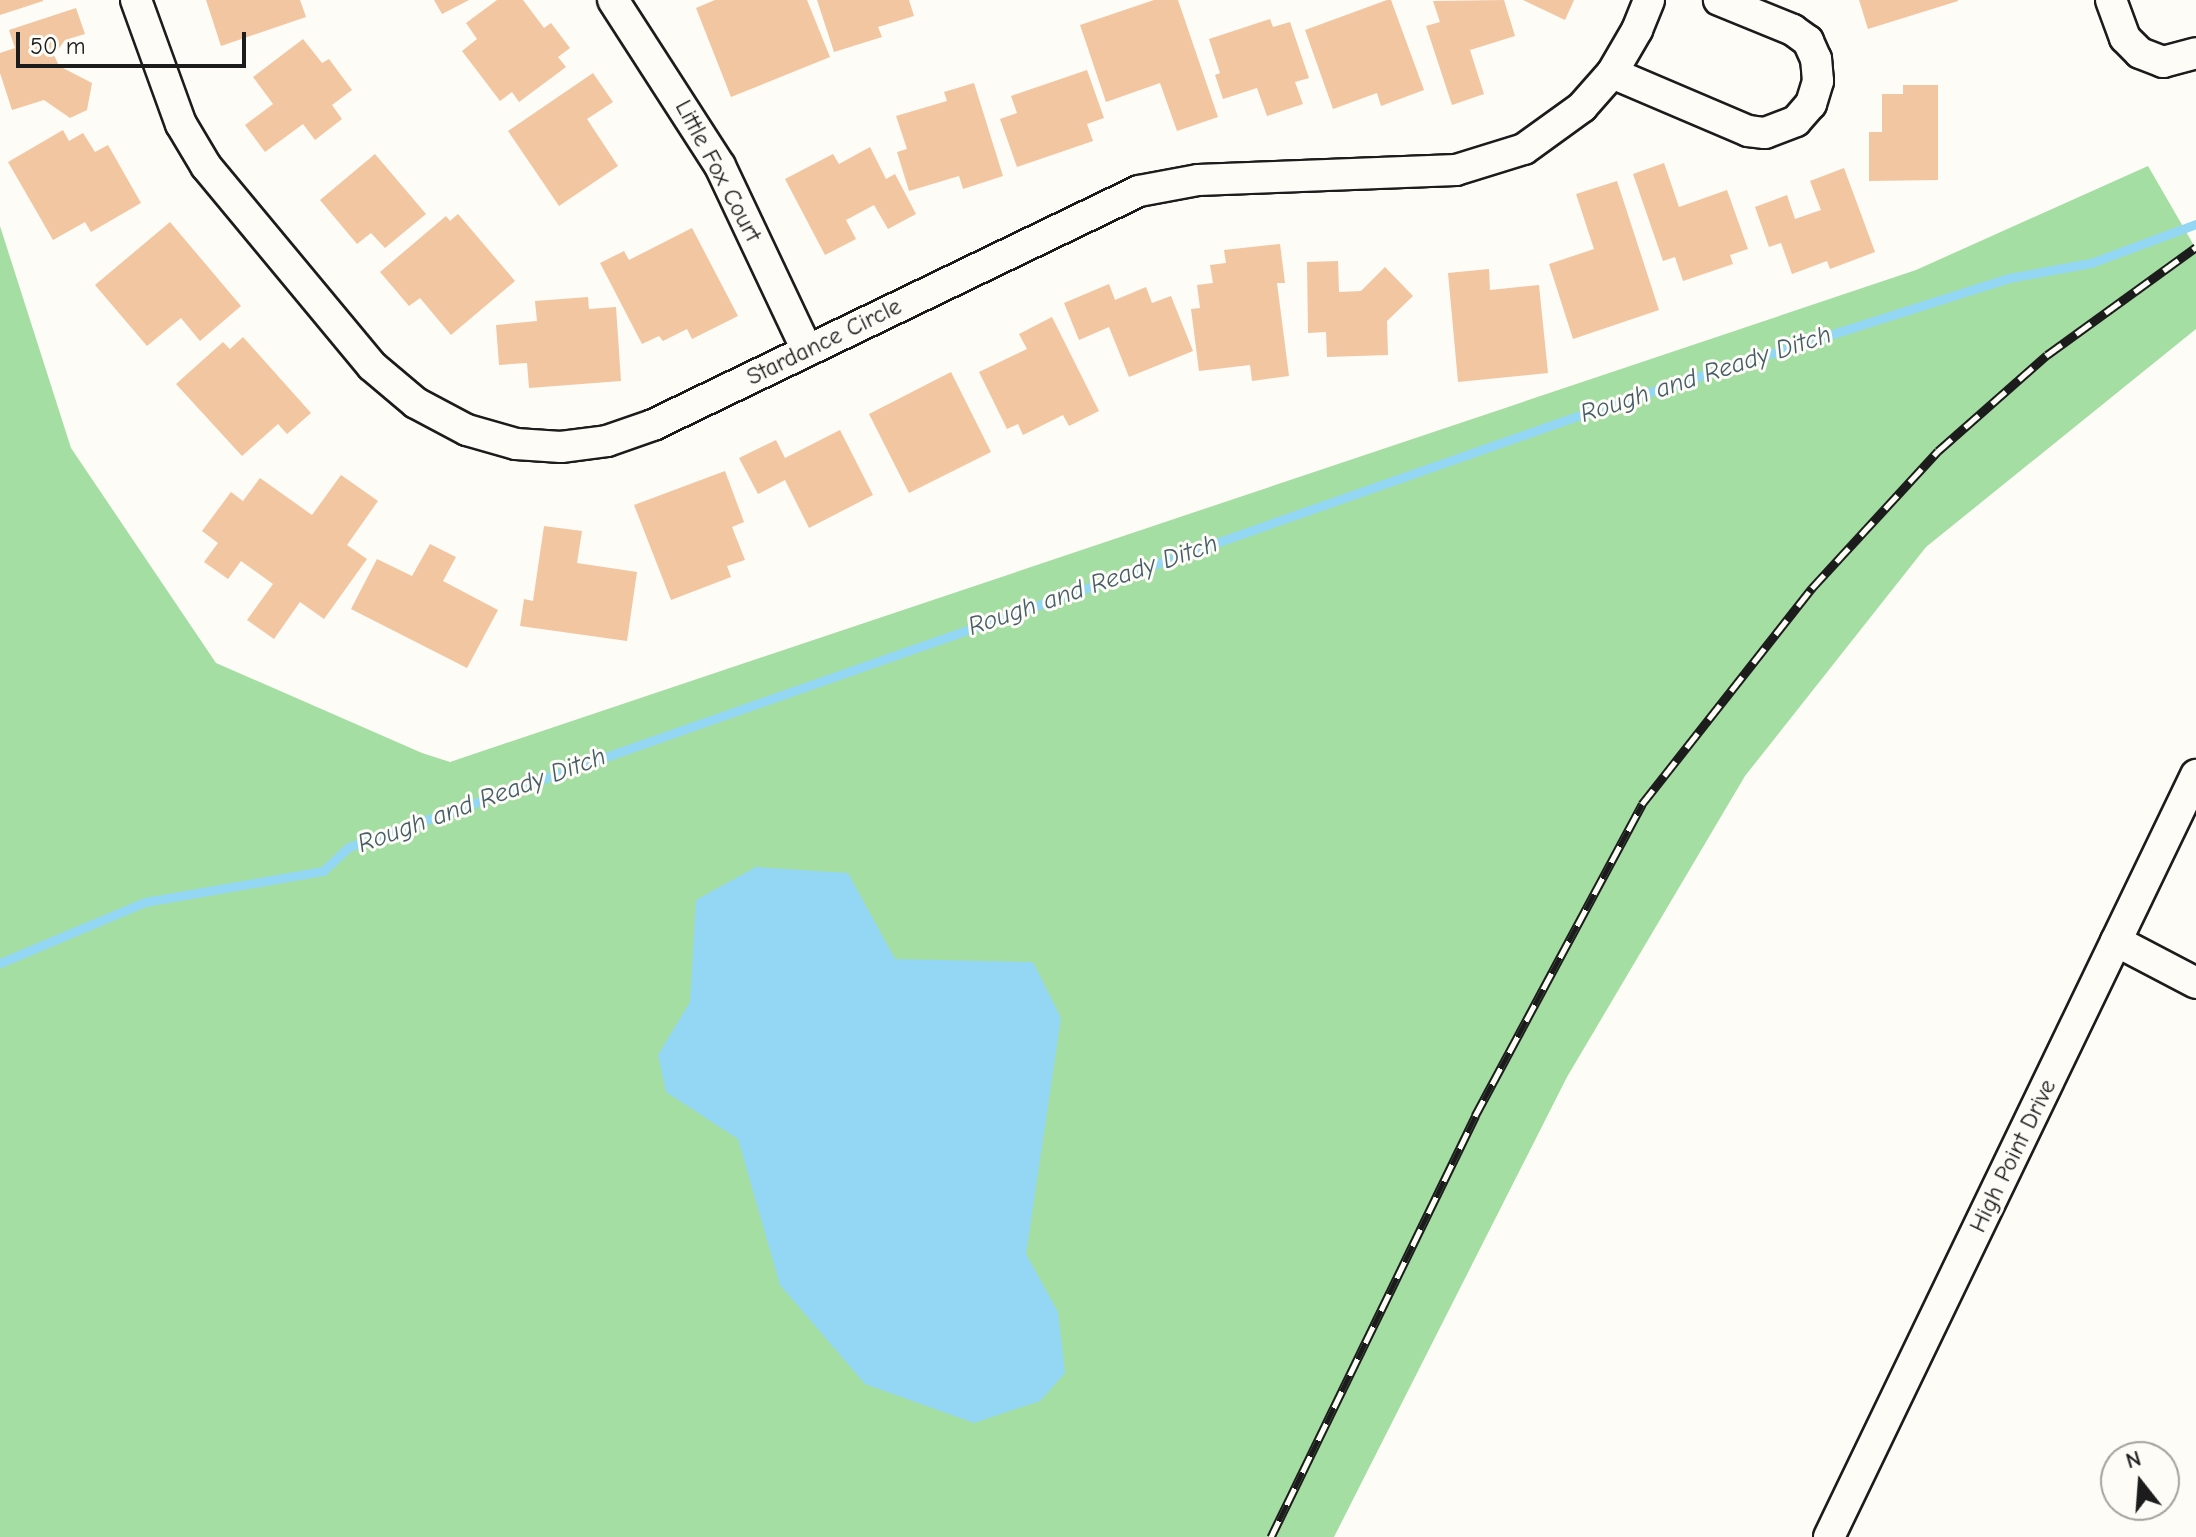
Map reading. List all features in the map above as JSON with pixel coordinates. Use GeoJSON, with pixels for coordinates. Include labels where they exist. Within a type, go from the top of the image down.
{"type":"FeatureCollection","features":[{"type":"Feature","properties":{"kind":"street","name":"Stardance Circle"},"geometry":{"type":"LineString","coordinates":[[136,0],[181,124],[206,166],[372,366],[439,418],[492,439],[561,447],[597,443],[653,425],[1105,205],[1157,186],[1224,179],[1432,172],[1493,161],[1524,149],[1582,107],[1612,73],[1637,30],[1649,0]]}},
{"type":"Feature","properties":{"kind":"street","name":"Little Fox Court"},"geometry":{"type":"LineString","coordinates":[[613,0],[720,166],[807,350]]}},
{"type":"Feature","properties":{"kind":"street"},"geometry":{"type":"LineString","coordinates":[[1612,73],[1748,131],[1765,133],[1796,121],[1811,104],[1818,81],[1816,59],[1808,41],[1793,30],[1719,0]]}},
{"type":"Feature","properties":{"kind":"street"},"geometry":{"type":"LineString","coordinates":[[2111,0],[2125,38],[2147,57],[2163,62],[2196,53]]}},
{"type":"Feature","properties":{"kind":"street","name":"High Point Drive"},"geometry":{"type":"LineString","coordinates":[[1829,1537],[2196,775]]}},
{"type":"Feature","properties":{"kind":"street"},"geometry":{"type":"LineString","coordinates":[[2116,941],[2196,983]]}},
{"type":"Feature","properties":{"kind":"green space"},"geometry":{"type":"Polygon","coordinates":[[[2148,166],[2196,249],[2196,329],[1926,547],[1745,776],[1567,1077],[1334,1537],[0,1537],[0,226],[71,448],[216,663],[422,753],[450,762],[1916,270],[2148,166]]]}},
{"type":"Feature","properties":{"kind":"water"},"geometry":{"type":"Polygon","coordinates":[[[756,867],[848,873],[895,959],[1033,962],[1061,1018],[1026,1254],[1058,1312],[1065,1373],[1040,1401],[974,1423],[865,1384],[780,1285],[738,1139],[666,1092],[658,1055],[690,1002],[696,900],[756,867]]]}},
{"type":"Feature","properties":{"kind":"building"},"geometry":{"type":"Polygon","coordinates":[[[0,0],[43,0],[43,1],[0,15],[0,0]]]}},
{"type":"Feature","properties":{"kind":"building"},"geometry":{"type":"Polygon","coordinates":[[[206,0],[300,0],[306,17],[221,46],[206,0]]]}},
{"type":"Feature","properties":{"kind":"building"},"geometry":{"type":"Polygon","coordinates":[[[434,0],[469,0],[442,14],[434,0]]]}},
{"type":"Feature","properties":{"kind":"building"},"geometry":{"type":"Polygon","coordinates":[[[497,0],[523,0],[544,28],[551,23],[570,48],[558,57],[566,67],[519,102],[512,92],[500,101],[462,51],[477,39],[466,23],[497,0]]]}},
{"type":"Feature","properties":{"kind":"building"},"geometry":{"type":"Polygon","coordinates":[[[715,0],[807,0],[830,57],[731,97],[696,8],[715,0]]]}},
{"type":"Feature","properties":{"kind":"building"},"geometry":{"type":"Polygon","coordinates":[[[817,0],[909,0],[914,16],[878,27],[882,37],[834,52],[817,0]]]}},
{"type":"Feature","properties":{"kind":"building"},"geometry":{"type":"Polygon","coordinates":[[[1154,0],[1178,0],[1218,117],[1177,131],[1160,83],[1106,102],[1080,25],[1154,0]]]}},
{"type":"Feature","properties":{"kind":"building"},"geometry":{"type":"Polygon","coordinates":[[[1391,0],[1424,90],[1381,106],[1377,93],[1333,109],[1305,30],[1391,0]]]}},
{"type":"Feature","properties":{"kind":"building"},"geometry":{"type":"Polygon","coordinates":[[[1504,0],[1515,36],[1470,50],[1484,94],[1452,105],[1426,26],[1440,22],[1433,1],[1504,0]]]}},
{"type":"Feature","properties":{"kind":"building"},"geometry":{"type":"Polygon","coordinates":[[[1523,0],[1574,0],[1565,20],[1523,0]]]}},
{"type":"Feature","properties":{"kind":"building"},"geometry":{"type":"Polygon","coordinates":[[[1859,0],[1958,0],[1958,1],[1868,29],[1859,0]]]}},
{"type":"Feature","properties":{"kind":"building"},"geometry":{"type":"Polygon","coordinates":[[[76,8],[85,34],[65,40],[54,55],[59,66],[92,83],[87,110],[70,118],[44,100],[12,110],[0,73],[0,53],[15,48],[9,30],[76,8]]]}},
{"type":"Feature","properties":{"kind":"building"},"geometry":{"type":"Polygon","coordinates":[[[1270,19],[1273,27],[1290,22],[1309,78],[1295,82],[1303,104],[1267,116],[1257,88],[1223,99],[1215,75],[1220,73],[1209,39],[1270,19]]]}},
{"type":"Feature","properties":{"kind":"building"},"geometry":{"type":"Polygon","coordinates":[[[303,39],[322,63],[329,59],[352,90],[332,105],[342,119],[315,140],[303,124],[265,152],[245,125],[273,104],[253,77],[303,39]]]}},
{"type":"Feature","properties":{"kind":"building"},"geometry":{"type":"Polygon","coordinates":[[[1087,70],[1104,118],[1087,124],[1093,141],[1017,167],[1000,119],[1017,113],[1011,96],[1087,70]]]}},
{"type":"Feature","properties":{"kind":"building"},"geometry":{"type":"Polygon","coordinates":[[[593,73],[613,102],[587,119],[618,166],[559,206],[508,131],[593,73]]]}},
{"type":"Feature","properties":{"kind":"building"},"geometry":{"type":"Polygon","coordinates":[[[974,83],[1003,176],[963,189],[959,176],[909,191],[897,152],[907,149],[896,116],[947,101],[944,92],[974,83]]]}},
{"type":"Feature","properties":{"kind":"building"},"geometry":{"type":"Polygon","coordinates":[[[1903,85],[1938,85],[1938,180],[1869,181],[1869,132],[1882,132],[1882,94],[1903,94],[1903,85]]]}},
{"type":"Feature","properties":{"kind":"building"},"geometry":{"type":"Polygon","coordinates":[[[63,130],[69,141],[83,133],[95,152],[108,145],[141,203],[91,232],[85,222],[53,240],[8,162],[63,130]]]}},
{"type":"Feature","properties":{"kind":"building"},"geometry":{"type":"Polygon","coordinates":[[[870,147],[886,179],[895,174],[916,214],[888,229],[874,205],[846,220],[856,239],[825,255],[785,179],[833,154],[839,164],[870,147]]]}},
{"type":"Feature","properties":{"kind":"building"},"geometry":{"type":"Polygon","coordinates":[[[375,154],[426,214],[385,248],[371,233],[357,244],[320,200],[375,154]]]}},
{"type":"Feature","properties":{"kind":"building"},"geometry":{"type":"Polygon","coordinates":[[[1664,163],[1679,207],[1727,190],[1748,249],[1730,255],[1733,264],[1683,281],[1675,257],[1663,261],[1633,174],[1664,163]]]}},
{"type":"Feature","properties":{"kind":"building"},"geometry":{"type":"Polygon","coordinates":[[[1844,168],[1875,252],[1830,269],[1827,261],[1792,274],[1781,243],[1769,247],[1755,207],[1787,195],[1795,219],[1821,210],[1810,181],[1844,168]]]}},
{"type":"Feature","properties":{"kind":"building"},"geometry":{"type":"Polygon","coordinates":[[[1617,181],[1659,310],[1573,339],[1549,264],[1594,249],[1576,194],[1617,181]]]}},
{"type":"Feature","properties":{"kind":"building"},"geometry":{"type":"Polygon","coordinates":[[[458,214],[515,281],[451,335],[420,298],[409,306],[380,272],[446,216],[450,221],[458,214]]]}},
{"type":"Feature","properties":{"kind":"building"},"geometry":{"type":"Polygon","coordinates":[[[170,222],[241,306],[200,341],[181,318],[147,346],[95,285],[170,222]]]}},
{"type":"Feature","properties":{"kind":"building"},"geometry":{"type":"Polygon","coordinates":[[[692,228],[738,316],[692,339],[687,329],[663,341],[659,336],[642,344],[600,263],[624,251],[629,260],[692,228]]]}},
{"type":"Feature","properties":{"kind":"building"},"geometry":{"type":"Polygon","coordinates":[[[1280,244],[1285,283],[1277,283],[1289,376],[1252,381],[1250,365],[1199,371],[1191,309],[1200,308],[1197,285],[1213,283],[1210,265],[1226,263],[1224,250],[1280,244]]]}},
{"type":"Feature","properties":{"kind":"building"},"geometry":{"type":"Polygon","coordinates":[[[1338,261],[1339,292],[1361,291],[1385,267],[1413,296],[1387,321],[1388,355],[1327,357],[1326,332],[1308,333],[1307,262],[1338,261]]]}},
{"type":"Feature","properties":{"kind":"building"},"geometry":{"type":"Polygon","coordinates":[[[1489,269],[1490,290],[1539,285],[1548,373],[1458,382],[1448,273],[1489,269]]]}},
{"type":"Feature","properties":{"kind":"building"},"geometry":{"type":"Polygon","coordinates":[[[1109,284],[1115,300],[1146,287],[1152,303],[1171,296],[1193,351],[1129,377],[1109,327],[1079,340],[1064,303],[1109,284]]]}},
{"type":"Feature","properties":{"kind":"building"},"geometry":{"type":"Polygon","coordinates":[[[588,297],[589,309],[616,307],[621,381],[529,388],[527,363],[499,365],[496,325],[537,321],[535,301],[588,297]]]}},
{"type":"Feature","properties":{"kind":"building"},"geometry":{"type":"Polygon","coordinates":[[[1052,317],[1099,411],[1069,426],[1063,415],[1023,435],[1018,424],[1007,429],[979,372],[1027,349],[1019,334],[1052,317]]]}},
{"type":"Feature","properties":{"kind":"building"},"geometry":{"type":"Polygon","coordinates":[[[243,337],[311,413],[287,434],[278,424],[242,456],[176,384],[223,342],[230,349],[243,337]]]}},
{"type":"Feature","properties":{"kind":"building"},"geometry":{"type":"Polygon","coordinates":[[[951,372],[991,452],[909,493],[869,414],[951,372]]]}},
{"type":"Feature","properties":{"kind":"building"},"geometry":{"type":"Polygon","coordinates":[[[840,430],[873,495],[809,528],[785,480],[758,494],[739,458],[776,440],[785,458],[840,430]]]}},
{"type":"Feature","properties":{"kind":"building"},"geometry":{"type":"Polygon","coordinates":[[[725,471],[744,522],[732,527],[745,560],[727,566],[731,577],[671,600],[634,505],[725,471]]]}},
{"type":"Feature","properties":{"kind":"building"},"geometry":{"type":"Polygon","coordinates":[[[341,475],[378,501],[347,545],[367,559],[324,619],[300,602],[274,639],[247,620],[273,584],[241,561],[228,579],[204,562],[218,543],[202,531],[231,492],[243,501],[260,478],[312,515],[341,475]]]}},
{"type":"Feature","properties":{"kind":"building"},"geometry":{"type":"Polygon","coordinates":[[[544,526],[582,531],[577,563],[637,572],[627,641],[520,626],[524,599],[533,601],[544,526]]]}},
{"type":"Feature","properties":{"kind":"building"},"geometry":{"type":"Polygon","coordinates":[[[430,544],[456,557],[443,581],[498,610],[467,668],[351,609],[377,559],[412,576],[430,544]]]}},
{"type":"Feature","properties":{"kind":"waterway","name":"Rough and Ready Ditch"},"geometry":{"type":"LineString","coordinates":[[0,963],[145,902],[323,871],[349,847],[1612,404],[2009,278],[2091,263],[2196,224]]}},
{"type":"Feature","properties":{"kind":"railway"},"geometry":{"type":"LineString","coordinates":[[1271,1537],[1475,1116],[1642,804],[1812,588],[1938,451],[2047,355],[2196,247]]}}]}
